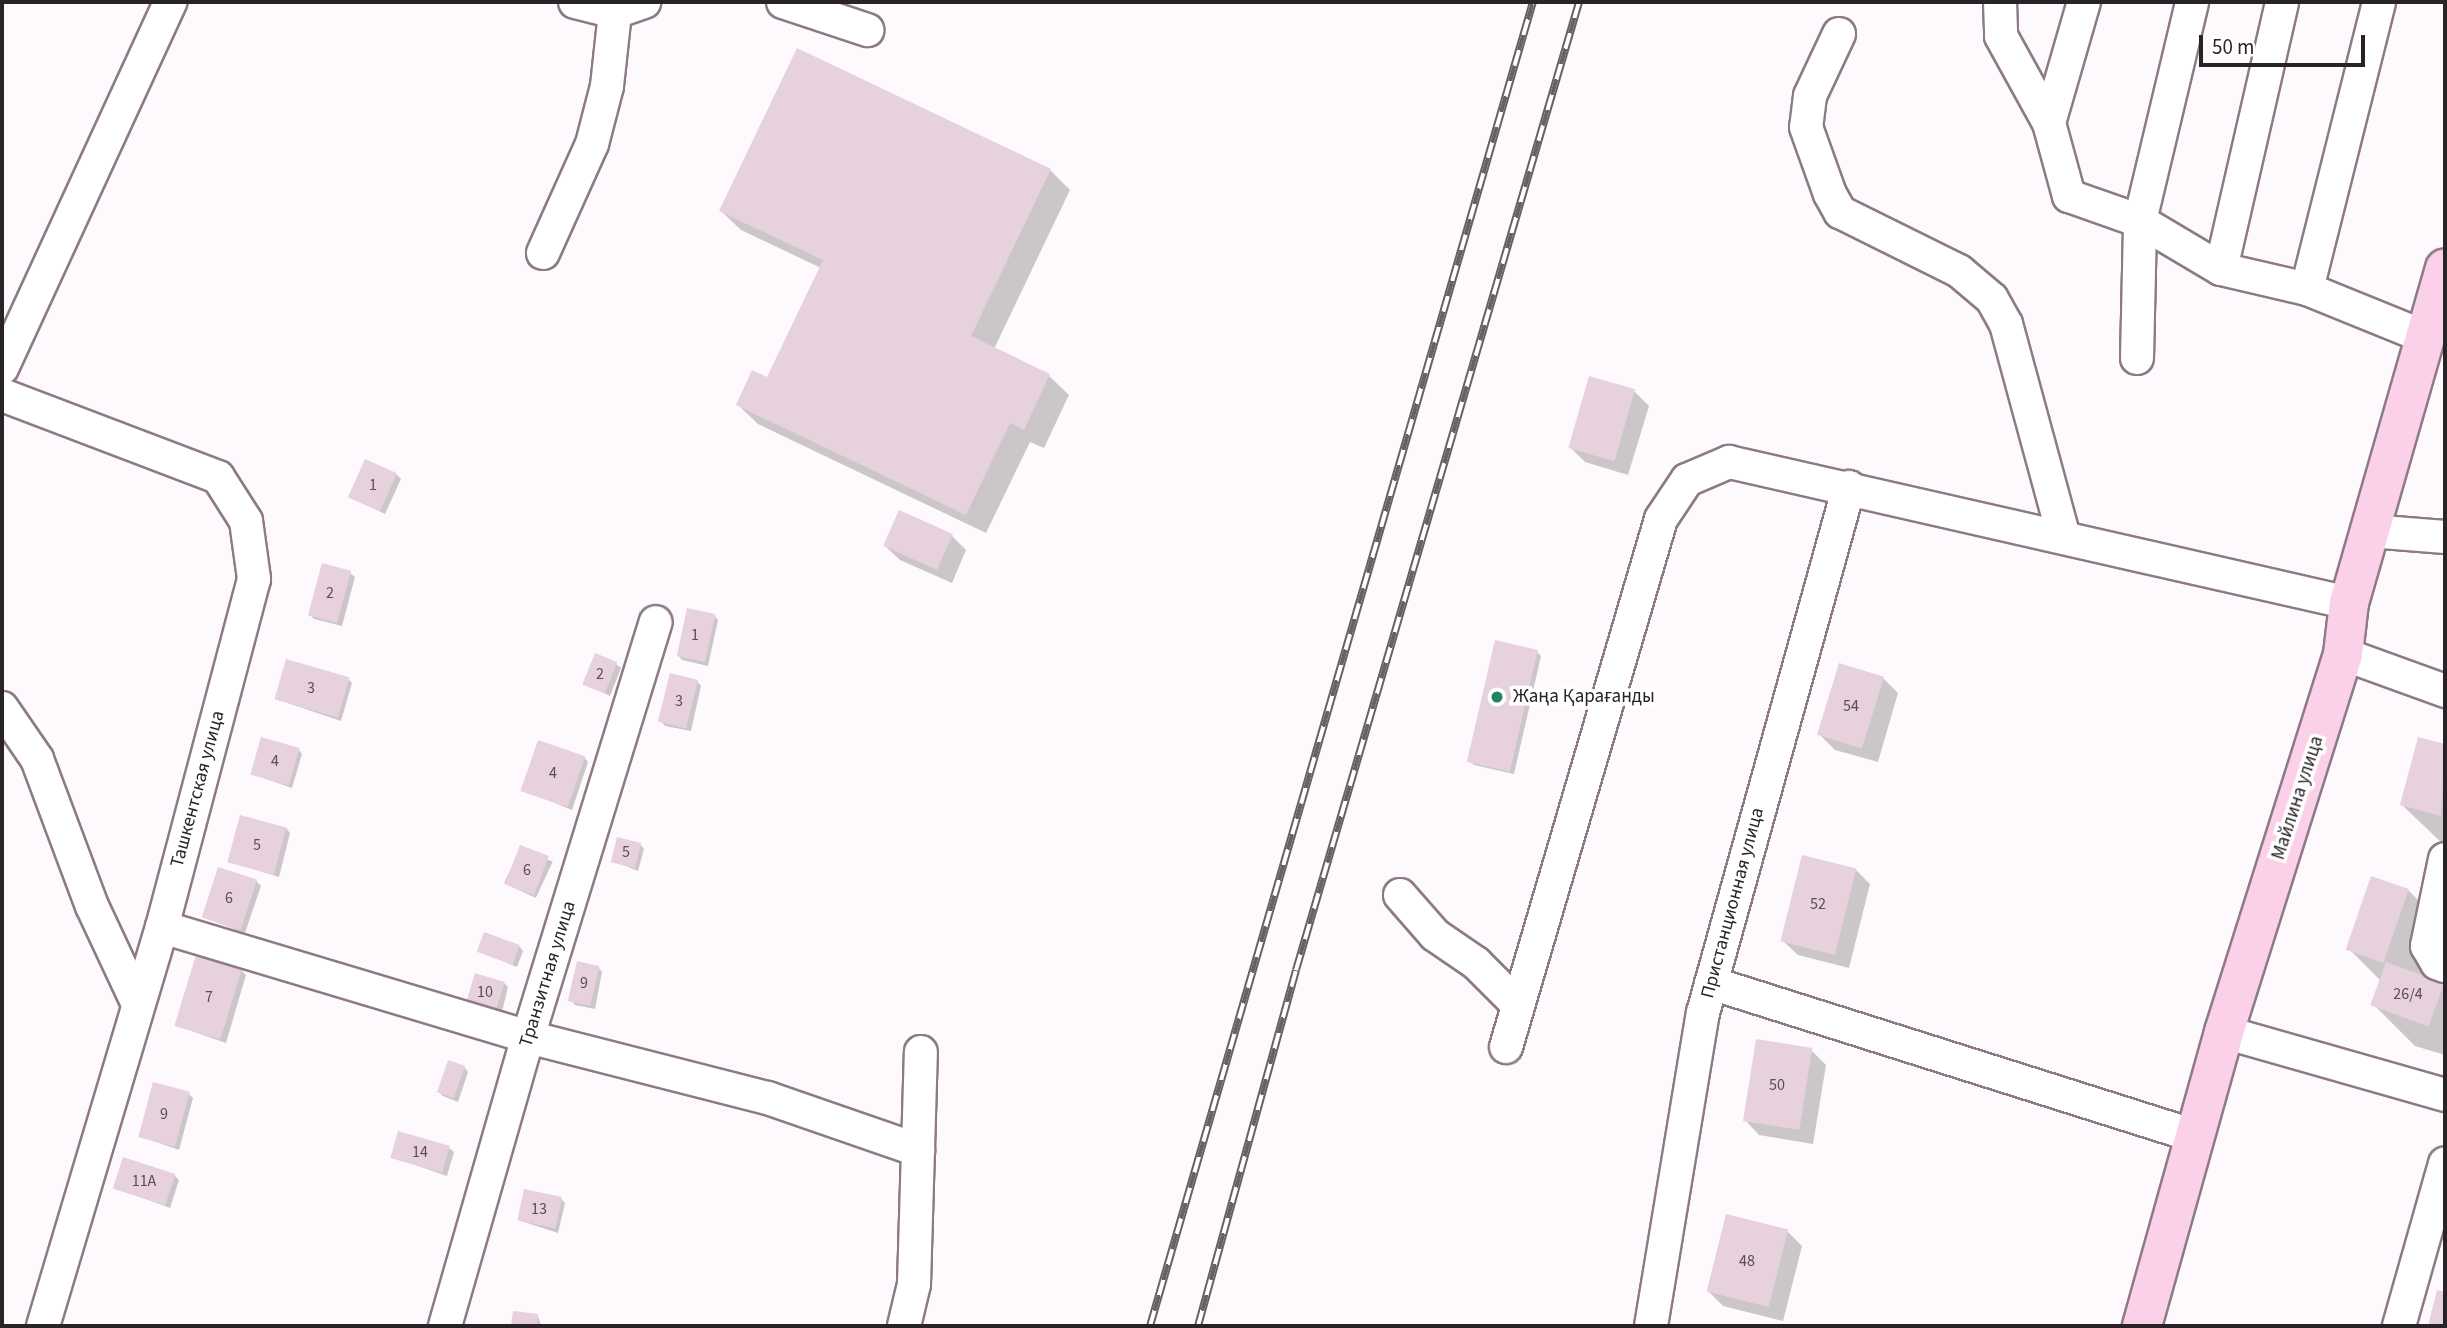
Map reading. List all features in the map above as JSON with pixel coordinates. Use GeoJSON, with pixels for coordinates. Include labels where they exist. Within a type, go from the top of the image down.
{"type":"FeatureCollection","features":[{"type":"Feature","properties":{"kind":"main road","name":"Майлина улица"},"geometry":{"type":"LineString","coordinates":[[2142,1326],[2224,1032],[2343,654],[2349,603],[2445,269]]}},
{"type":"Feature","properties":{"kind":"street"},"geometry":{"type":"LineString","coordinates":[[2,368],[170,2]]}},
{"type":"Feature","properties":{"kind":"street"},"geometry":{"type":"LineString","coordinates":[[543,253],[592,144],[629,7],[575,2]]}},
{"type":"Feature","properties":{"kind":"street"},"geometry":{"type":"LineString","coordinates":[[783,2],[867,30]]}},
{"type":"Feature","properties":{"kind":"street"},"geometry":{"type":"LineString","coordinates":[[2000,2],[2000,36],[2049,123],[2069,195],[2140,221],[2221,270],[2307,289],[2425,337]]}},
{"type":"Feature","properties":{"kind":"street"},"geometry":{"type":"LineString","coordinates":[[2049,123],[2084,2]]}},
{"type":"Feature","properties":{"kind":"street"},"geometry":{"type":"LineString","coordinates":[[2137,358],[2140,221],[2192,2]]}},
{"type":"Feature","properties":{"kind":"street"},"geometry":{"type":"LineString","coordinates":[[2221,270],[2282,2]]}},
{"type":"Feature","properties":{"kind":"street"},"geometry":{"type":"LineString","coordinates":[[2307,289],[2379,2]]}},
{"type":"Feature","properties":{"kind":"street"},"geometry":{"type":"LineString","coordinates":[[1839,34],[1810,96],[1806,127],[1830,194],[1840,212],[1959,271],[1992,299],[2006,324],[2064,537]]}},
{"type":"Feature","properties":{"kind":"street","name":"Ташкентская улица"},"geometry":{"type":"LineString","coordinates":[[2,395],[218,477],[246,521],[254,579],[162,927],[137,1002],[43,1326]]}},
{"type":"Feature","properties":{"kind":"street"},"geometry":{"type":"LineString","coordinates":[[1506,1047],[1661,519],[1687,480],[1729,462],[1849,487],[2349,603]]}},
{"type":"Feature","properties":{"kind":"street","name":"Пристанционная улица"},"geometry":{"type":"LineString","coordinates":[[1651,1326],[1711,982],[1849,487]]}},
{"type":"Feature","properties":{"kind":"street"},"geometry":{"type":"LineString","coordinates":[[2370,531],[2442,541]]}},
{"type":"Feature","properties":{"kind":"street","name":"Транзитная улица"},"geometry":{"type":"LineString","coordinates":[[445,1326],[528,1037],[656,622]]}},
{"type":"Feature","properties":{"kind":"street"},"geometry":{"type":"LineString","coordinates":[[2343,654],[2445,691]]}},
{"type":"Feature","properties":{"kind":"street"},"geometry":{"type":"LineString","coordinates":[[2,708],[37,759],[92,906],[137,1002]]}},
{"type":"Feature","properties":{"kind":"street"},"geometry":{"type":"LineString","coordinates":[[2445,859],[2427,946],[2437,963],[2445,966]]}},
{"type":"Feature","properties":{"kind":"street"},"geometry":{"type":"LineString","coordinates":[[1400,895],[1435,935],[1476,963],[1518,1006]]}},
{"type":"Feature","properties":{"kind":"street"},"geometry":{"type":"LineString","coordinates":[[162,927],[528,1037],[768,1098],[918,1150]]}},
{"type":"Feature","properties":{"kind":"street"},"geometry":{"type":"LineString","coordinates":[[1711,982],[2195,1136]]}},
{"type":"Feature","properties":{"kind":"street"},"geometry":{"type":"LineString","coordinates":[[2224,1032],[2445,1095]]}},
{"type":"Feature","properties":{"kind":"street"},"geometry":{"type":"LineString","coordinates":[[904,1326],[914,1284],[921,1052]]}},
{"type":"Feature","properties":{"kind":"street"},"geometry":{"type":"LineString","coordinates":[[2399,1326],[2439,1213],[2445,1163]]}},
{"type":"Feature","properties":{"kind":"building"},"geometry":{"type":"Polygon","coordinates":[[[797,48],[1051,169],[971,336],[1050,374],[1024,430],[1010,423],[966,515],[736,405],[752,370],[767,377],[823,260],[719,211],[797,48]]]}},
{"type":"Feature","properties":{"kind":"building"},"geometry":{"type":"Polygon","coordinates":[[[1589,376],[1635,389],[1614,461],[1568,448],[1589,376]]]}},
{"type":"Feature","properties":{"kind":"building"},"geometry":{"type":"Polygon","coordinates":[[[365,459],[397,473],[380,512],[348,497],[365,459]]]}},
{"type":"Feature","properties":{"kind":"building"},"geometry":{"type":"Polygon","coordinates":[[[899,510],[953,534],[937,570],[883,546],[899,510]]]}},
{"type":"Feature","properties":{"kind":"building"},"geometry":{"type":"Polygon","coordinates":[[[322,563],[351,571],[337,623],[308,615],[322,563]]]}},
{"type":"Feature","properties":{"kind":"building"},"geometry":{"type":"Polygon","coordinates":[[[687,608],[715,614],[705,662],[677,656],[687,608]]]}},
{"type":"Feature","properties":{"kind":"building"},"geometry":{"type":"Polygon","coordinates":[[[1495,640],[1538,650],[1510,772],[1467,762],[1495,640]]]}},
{"type":"Feature","properties":{"kind":"building"},"geometry":{"type":"Polygon","coordinates":[[[595,653],[617,662],[605,694],[582,685],[595,653]]]}},
{"type":"Feature","properties":{"kind":"building"},"geometry":{"type":"Polygon","coordinates":[[[286,659],[349,677],[338,718],[274,699],[286,659]]]}},
{"type":"Feature","properties":{"kind":"building"},"geometry":{"type":"Polygon","coordinates":[[[1839,663],[1884,677],[1862,748],[1817,735],[1839,663]]]}},
{"type":"Feature","properties":{"kind":"building"},"geometry":{"type":"Polygon","coordinates":[[[670,673],[698,680],[686,729],[658,722],[670,673]]]}},
{"type":"Feature","properties":{"kind":"building"},"geometry":{"type":"Polygon","coordinates":[[[261,737],[299,748],[289,786],[250,774],[261,737]]]}},
{"type":"Feature","properties":{"kind":"building"},"geometry":{"type":"Polygon","coordinates":[[[2418,737],[2445,744],[2441,816],[2400,805],[2418,737]]]}},
{"type":"Feature","properties":{"kind":"building"},"geometry":{"type":"Polygon","coordinates":[[[538,740],[585,756],[568,807],[520,791],[538,740]]]}},
{"type":"Feature","properties":{"kind":"building"},"geometry":{"type":"Polygon","coordinates":[[[240,815],[286,827],[274,875],[227,862],[240,815]]]}},
{"type":"Feature","properties":{"kind":"building"},"geometry":{"type":"Polygon","coordinates":[[[617,837],[641,843],[635,868],[611,862],[617,837]]]}},
{"type":"Feature","properties":{"kind":"building"},"geometry":{"type":"Polygon","coordinates":[[[520,845],[549,856],[534,895],[505,884],[520,845]]]}},
{"type":"Feature","properties":{"kind":"building"},"geometry":{"type":"Polygon","coordinates":[[[1802,855],[1856,869],[1835,955],[1780,941],[1802,855]]]}},
{"type":"Feature","properties":{"kind":"building"},"geometry":{"type":"Polygon","coordinates":[[[218,867],[257,880],[241,930],[202,917],[218,867]]]}},
{"type":"Feature","properties":{"kind":"building"},"geometry":{"type":"Polygon","coordinates":[[[2371,876],[2409,889],[2383,963],[2346,950],[2371,876]]]}},
{"type":"Feature","properties":{"kind":"building"},"geometry":{"type":"Polygon","coordinates":[[[484,932],[520,945],[513,965],[477,952],[484,932]]]}},
{"type":"Feature","properties":{"kind":"building"},"geometry":{"type":"Polygon","coordinates":[[[196,955],[242,969],[220,1040],[174,1026],[196,955]]]}},
{"type":"Feature","properties":{"kind":"building"},"geometry":{"type":"Polygon","coordinates":[[[577,961],[599,966],[590,1006],[568,1001],[577,961]]]}},
{"type":"Feature","properties":{"kind":"building"},"geometry":{"type":"Polygon","coordinates":[[[2386,962],[2444,983],[2429,1026],[2370,1005],[2386,962]]]}},
{"type":"Feature","properties":{"kind":"building"},"geometry":{"type":"Polygon","coordinates":[[[475,973],[505,982],[496,1012],[466,1003],[475,973]]]}},
{"type":"Feature","properties":{"kind":"building"},"geometry":{"type":"Polygon","coordinates":[[[1756,1039],[1812,1048],[1799,1130],[1743,1121],[1756,1039]]]}},
{"type":"Feature","properties":{"kind":"building"},"geometry":{"type":"Polygon","coordinates":[[[448,1060],[465,1066],[454,1098],[437,1092],[448,1060]]]}},
{"type":"Feature","properties":{"kind":"building"},"geometry":{"type":"Polygon","coordinates":[[[153,1082],[190,1092],[175,1147],[138,1137],[153,1082]]]}},
{"type":"Feature","properties":{"kind":"building"},"geometry":{"type":"Polygon","coordinates":[[[398,1131],[450,1146],[442,1173],[390,1158],[398,1131]]]}},
{"type":"Feature","properties":{"kind":"building"},"geometry":{"type":"Polygon","coordinates":[[[123,1157],[175,1174],[165,1205],[113,1188],[123,1157]]]}},
{"type":"Feature","properties":{"kind":"building"},"geometry":{"type":"Polygon","coordinates":[[[524,1189],[562,1197],[555,1228],[517,1220],[524,1189]]]}},
{"type":"Feature","properties":{"kind":"building"},"geometry":{"type":"Polygon","coordinates":[[[1726,1214],[1788,1229],[1769,1307],[1707,1292],[1726,1214]]]}},
{"type":"Feature","properties":{"kind":"building"},"geometry":{"type":"Polygon","coordinates":[[[2437,1290],[2445,1292],[2445,1326],[2428,1326],[2437,1290]]]}},
{"type":"Feature","properties":{"kind":"building"},"geometry":{"type":"Polygon","coordinates":[[[513,1311],[538,1314],[537,1326],[511,1326],[513,1311]]]}},
{"type":"Feature","properties":{"kind":"railway"},"geometry":{"type":"LineString","coordinates":[[1150,1326],[1533,2]]}},
{"type":"Feature","properties":{"kind":"railway"},"geometry":{"type":"LineString","coordinates":[[1198,1326],[1296,970],[1579,2]]}},
{"type":"Feature","properties":{"kind":"place","name":"Жаңа Қарағанды"},"geometry":{"type":"Point","coordinates":[1497,697]}}]}
